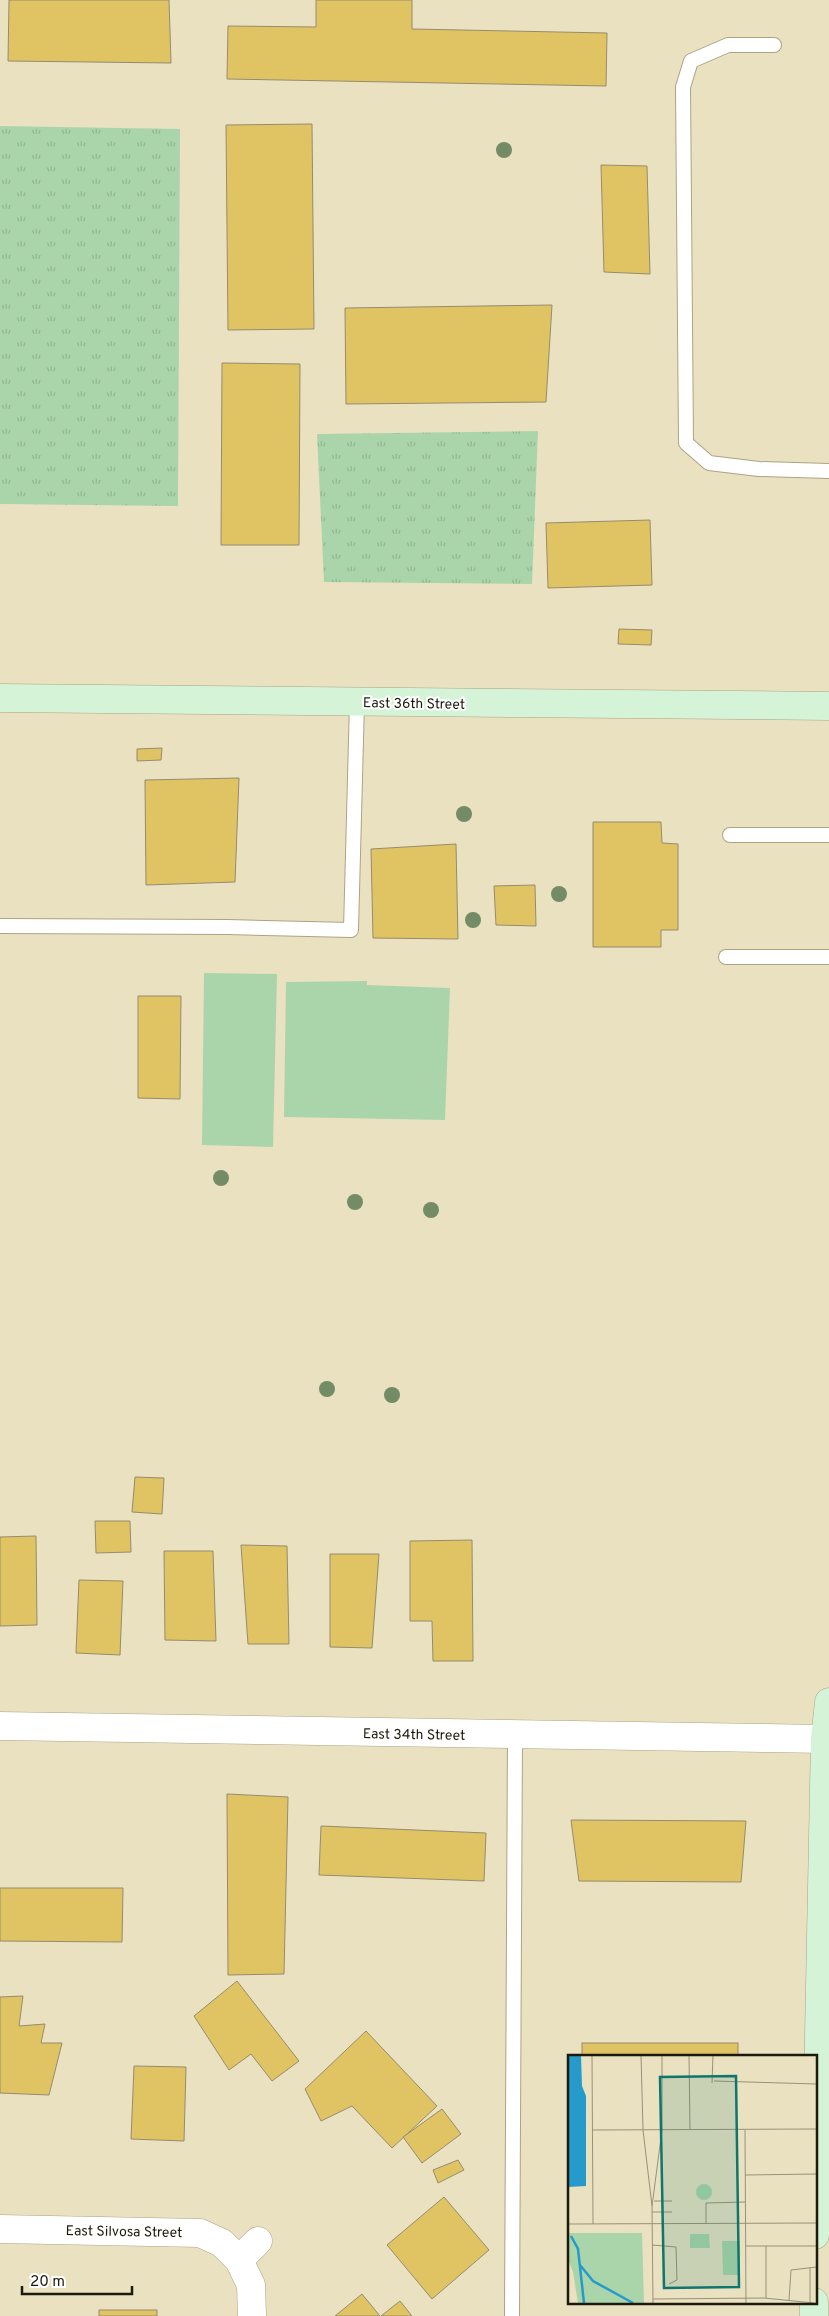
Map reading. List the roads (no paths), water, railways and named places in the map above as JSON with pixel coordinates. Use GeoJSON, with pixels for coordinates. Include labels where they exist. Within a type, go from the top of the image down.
{"type":"FeatureCollection","features":[{"type":"Feature","properties":{"kind":"main road","name":"East 36th Street"},"geometry":{"type":"LineString","coordinates":[[0,698],[829,706]]}},
{"type":"Feature","properties":{"kind":"main road"},"geometry":{"type":"LineString","coordinates":[[816,2194],[829,1702]]}},
{"type":"Feature","properties":{"kind":"street","name":"East 34th Street"},"geometry":{"type":"LineString","coordinates":[[0,1726],[827,1739]]}},
{"type":"Feature","properties":{"kind":"street","name":"East Silvosa Street"},"geometry":{"type":"LineString","coordinates":[[0,2229],[200,2233],[222,2242],[239,2260],[250,2285],[252,2316]]}},
{"type":"Feature","properties":{"kind":"street"},"geometry":{"type":"LineString","coordinates":[[239,2260],[258,2241]]}},
{"type":"Feature","properties":{"kind":"lane"},"geometry":{"type":"LineString","coordinates":[[774,45],[728,45],[691,61],[683,87],[686,443],[709,463],[759,469],[829,471]]}},
{"type":"Feature","properties":{"kind":"lane"},"geometry":{"type":"LineString","coordinates":[[0,926],[228,927],[350,930],[357,702]]}},
{"type":"Feature","properties":{"kind":"lane"},"geometry":{"type":"LineString","coordinates":[[730,835],[829,835]]}},
{"type":"Feature","properties":{"kind":"lane"},"geometry":{"type":"LineString","coordinates":[[726,957],[829,957]]}},
{"type":"Feature","properties":{"kind":"lane"},"geometry":{"type":"LineString","coordinates":[[512,2316],[516,1735]]}}]}
